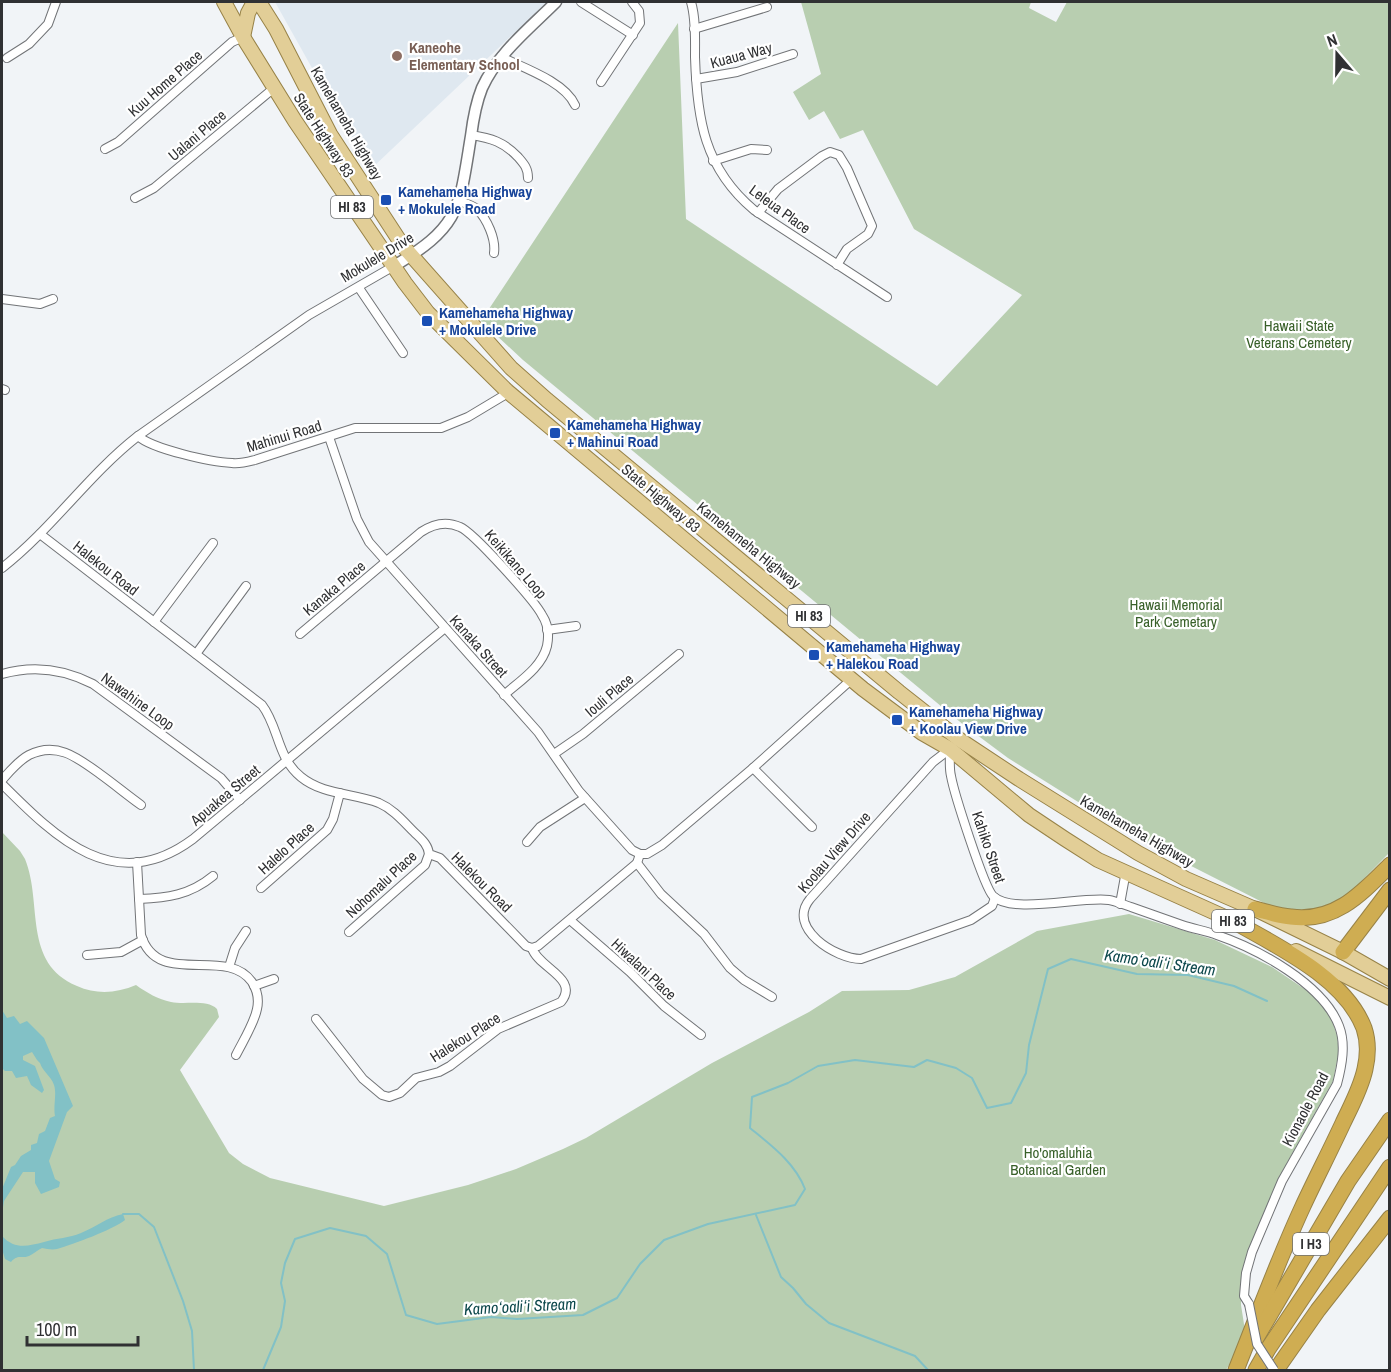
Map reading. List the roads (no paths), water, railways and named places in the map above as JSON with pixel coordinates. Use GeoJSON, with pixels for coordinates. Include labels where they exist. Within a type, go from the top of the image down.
{"type":"FeatureCollection","features":[{"type":"Feature","properties":{"kind":"highway"},"geometry":{"type":"LineString","coordinates":[[1255,909],[1299,918],[1333,912],[1360,895],[1389,865]]}},
{"type":"Feature","properties":{"kind":"highway"},"geometry":{"type":"LineString","coordinates":[[1343,952],[1389,890]]}},
{"type":"Feature","properties":{"kind":"highway"},"geometry":{"type":"LineString","coordinates":[[1228,918],[1325,979],[1356,1012],[1365,1030],[1367,1048],[1365,1069],[1356,1095],[1286,1243],[1237,1371]]}},
{"type":"Feature","properties":{"kind":"highway","name":"I H3"},"geometry":{"type":"LineString","coordinates":[[1237,1371],[1348,1181],[1389,1120]]}},
{"type":"Feature","properties":{"kind":"highway","name":"I H3"},"geometry":{"type":"LineString","coordinates":[[1256,1371],[1268,1349],[1389,1167]]}},
{"type":"Feature","properties":{"kind":"highway"},"geometry":{"type":"LineString","coordinates":[[1275,1371],[1318,1310],[1389,1218]]}},
{"type":"Feature","properties":{"kind":"main road","name":"State Highway 83"},"geometry":{"type":"LineString","coordinates":[[224,2],[274,88],[347,199],[428,313],[507,391],[852,679],[922,733],[955,744]]}},
{"type":"Feature","properties":{"kind":"main road"},"geometry":{"type":"LineString","coordinates":[[243,37],[248,13],[257,2]]}},
{"type":"Feature","properties":{"kind":"main road","name":"Kamehameha Highway"},"geometry":{"type":"LineString","coordinates":[[257,2],[276,29],[330,134],[403,246],[511,368],[547,400],[866,663],[1029,815],[1098,860],[1228,918],[1389,998]]}},
{"type":"Feature","properties":{"kind":"main road"},"geometry":{"type":"LineString","coordinates":[[507,391],[526,380]]}},
{"type":"Feature","properties":{"kind":"main road"},"geometry":{"type":"LineString","coordinates":[[738,584],[751,569]]}},
{"type":"Feature","properties":{"kind":"main road"},"geometry":{"type":"LineString","coordinates":[[852,679],[866,663]]}},
{"type":"Feature","properties":{"kind":"main road","name":"Kamehameha Highway"},"geometry":{"type":"LineString","coordinates":[[955,744],[1019,779],[1138,853],[1186,879],[1255,909],[1343,952],[1389,979]]}},
{"type":"Feature","properties":{"kind":"main road"},"geometry":{"type":"LineString","coordinates":[[1126,871],[1138,853]]}},
{"type":"Feature","properties":{"kind":"main road"},"geometry":{"type":"LineString","coordinates":[[1339,972],[1343,952]]}},
{"type":"Feature","properties":{"kind":"street"},"geometry":{"type":"LineString","coordinates":[[7,58],[29,44],[48,24],[56,2]]}},
{"type":"Feature","properties":{"kind":"street","name":"Mokulele Drive"},"geometry":{"type":"LineString","coordinates":[[138,436],[300,321],[394,266],[444,229],[459,201],[476,107],[482,89],[501,57],[556,2]]}},
{"type":"Feature","properties":{"kind":"street"},"geometry":{"type":"LineString","coordinates":[[581,2],[633,35]]}},
{"type":"Feature","properties":{"kind":"street"},"geometry":{"type":"LineString","coordinates":[[601,82],[639,26],[641,17],[632,2]]}},
{"type":"Feature","properties":{"kind":"street","name":"Leleua Place"},"geometry":{"type":"LineString","coordinates":[[691,2],[699,115],[713,161],[735,193],[758,213],[887,297]]}},
{"type":"Feature","properties":{"kind":"street"},"geometry":{"type":"LineString","coordinates":[[694,28],[767,7]]}},
{"type":"Feature","properties":{"kind":"street","name":"Kuu Home Place"},"geometry":{"type":"LineString","coordinates":[[105,149],[118,142],[232,42],[243,37]]}},
{"type":"Feature","properties":{"kind":"street","name":"Kuaua Way"},"geometry":{"type":"LineString","coordinates":[[696,78],[731,74],[793,54]]}},
{"type":"Feature","properties":{"kind":"street"},"geometry":{"type":"LineString","coordinates":[[501,57],[559,87],[570,95],[575,105]]}},
{"type":"Feature","properties":{"kind":"street","name":"Ualani Place"},"geometry":{"type":"LineString","coordinates":[[135,198],[154,188],[274,88]]}},
{"type":"Feature","properties":{"kind":"street"},"geometry":{"type":"LineString","coordinates":[[471,135],[492,139],[507,146],[525,165],[528,178]]}},
{"type":"Feature","properties":{"kind":"street"},"geometry":{"type":"LineString","coordinates":[[713,161],[752,149],[766,150]]}},
{"type":"Feature","properties":{"kind":"street"},"geometry":{"type":"LineString","coordinates":[[758,213],[778,189],[822,156],[830,152],[838,155],[847,168],[872,226],[868,234],[847,249],[837,265]]}},
{"type":"Feature","properties":{"kind":"street"},"geometry":{"type":"LineString","coordinates":[[459,201],[473,206],[479,212],[494,238],[494,253]]}},
{"type":"Feature","properties":{"kind":"street"},"geometry":{"type":"LineString","coordinates":[[359,288],[404,353]]}},
{"type":"Feature","properties":{"kind":"street"},"geometry":{"type":"LineString","coordinates":[[2,299],[40,304],[53,299]]}},
{"type":"Feature","properties":{"kind":"street","name":"Mahinui Road"},"geometry":{"type":"LineString","coordinates":[[138,436],[153,446],[239,463],[362,427],[430,430],[441,428],[468,417],[503,396],[507,391]]}},
{"type":"Feature","properties":{"kind":"street"},"geometry":{"type":"LineString","coordinates":[[3,564],[40,534],[120,451],[138,436]]}},
{"type":"Feature","properties":{"kind":"street","name":"Kanaka Street"},"geometry":{"type":"LineString","coordinates":[[329,437],[360,527],[369,542],[554,754],[585,798],[639,859],[661,894],[704,934],[730,968],[744,980],[772,997]]}},
{"type":"Feature","properties":{"kind":"street","name":"Keikikane Loop"},"geometry":{"type":"LineString","coordinates":[[386,562],[421,532],[432,526],[444,524],[461,527],[471,533],[538,607],[548,630]]}},
{"type":"Feature","properties":{"kind":"street","name":"Halekou Road"},"geometry":{"type":"LineString","coordinates":[[40,534],[262,705],[268,714],[286,761],[295,772],[322,789],[380,804],[391,811],[426,845],[429,854],[440,858],[524,944],[532,948]]}},
{"type":"Feature","properties":{"kind":"street"},"geometry":{"type":"LineString","coordinates":[[154,622],[213,543]]}},
{"type":"Feature","properties":{"kind":"street","name":"Kanaka Place"},"geometry":{"type":"LineString","coordinates":[[300,634],[386,562]]}},
{"type":"Feature","properties":{"kind":"street"},"geometry":{"type":"LineString","coordinates":[[196,654],[246,586]]}},
{"type":"Feature","properties":{"kind":"street"},"geometry":{"type":"LineString","coordinates":[[504,694],[539,662],[547,646],[548,630],[576,626]]}},
{"type":"Feature","properties":{"kind":"street","name":"Apuakea Street"},"geometry":{"type":"LineString","coordinates":[[2,782],[60,837],[76,848],[103,859],[136,862],[165,855],[185,846],[445,628]]}},
{"type":"Feature","properties":{"kind":"street","name":"Iouli Place"},"geometry":{"type":"LineString","coordinates":[[554,754],[583,734],[679,654]]}},
{"type":"Feature","properties":{"kind":"street","name":"Nawahine Loop"},"geometry":{"type":"LineString","coordinates":[[2,674],[25,669],[45,669],[75,676],[93,684],[221,778],[240,800]]}},
{"type":"Feature","properties":{"kind":"street"},"geometry":{"type":"LineString","coordinates":[[532,948],[538,946],[570,920],[639,859],[662,845],[753,768],[852,679]]}},
{"type":"Feature","properties":{"kind":"street","name":"Koolau View Drive"},"geometry":{"type":"LineString","coordinates":[[955,744],[933,762],[863,837],[807,903],[803,916],[804,924],[809,932],[837,954],[861,959],[971,920],[992,906],[995,898]]}},
{"type":"Feature","properties":{"kind":"street","name":"Kahiko Street"},"geometry":{"type":"LineString","coordinates":[[955,744],[951,776],[982,875],[991,895],[1006,903],[1022,905],[1099,900],[1119,904]]}},
{"type":"Feature","properties":{"kind":"street"},"geometry":{"type":"LineString","coordinates":[[2,782],[18,763],[30,754],[44,750],[57,750],[76,756],[141,805]]}},
{"type":"Feature","properties":{"kind":"street"},"geometry":{"type":"LineString","coordinates":[[753,768],[812,827]]}},
{"type":"Feature","properties":{"kind":"street","name":"Halelo Place"},"geometry":{"type":"LineString","coordinates":[[261,888],[327,830],[333,819],[340,793]]}},
{"type":"Feature","properties":{"kind":"street"},"geometry":{"type":"LineString","coordinates":[[527,842],[540,827],[585,798]]}},
{"type":"Feature","properties":{"kind":"street","name":"Nohomalu Place"},"geometry":{"type":"LineString","coordinates":[[349,932],[425,865],[429,854]]}},
{"type":"Feature","properties":{"kind":"street"},"geometry":{"type":"LineString","coordinates":[[136,862],[143,940],[151,953],[165,962],[229,967],[244,974],[254,986],[258,1002],[256,1013],[236,1055]]}},
{"type":"Feature","properties":{"kind":"street"},"geometry":{"type":"LineString","coordinates":[[1119,904],[1126,871]]}},
{"type":"Feature","properties":{"kind":"street"},"geometry":{"type":"LineString","coordinates":[[139,899],[181,895],[198,887],[213,876]]}},
{"type":"Feature","properties":{"kind":"street","name":"Kionaole Road"},"geometry":{"type":"LineString","coordinates":[[1119,904],[1218,935],[1258,954],[1311,988],[1330,1010],[1339,1026],[1343,1045],[1342,1066],[1337,1084],[1282,1181],[1252,1252],[1246,1273],[1244,1296],[1249,1304],[1257,1344],[1275,1371]]}},
{"type":"Feature","properties":{"kind":"street","name":"Hiwalani Place"},"geometry":{"type":"LineString","coordinates":[[570,920],[630,972],[664,1006],[701,1035]]}},
{"type":"Feature","properties":{"kind":"street"},"geometry":{"type":"LineString","coordinates":[[229,967],[235,948],[246,931]]}},
{"type":"Feature","properties":{"kind":"street"},"geometry":{"type":"LineString","coordinates":[[87,955],[121,952],[143,940]]}},
{"type":"Feature","properties":{"kind":"street","name":"Halekou Place"},"geometry":{"type":"LineString","coordinates":[[316,1019],[370,1086],[382,1095],[393,1096],[416,1078],[433,1074],[450,1066],[498,1029],[561,1002],[566,995],[566,983],[538,959],[532,948]]}},
{"type":"Feature","properties":{"kind":"street"},"geometry":{"type":"LineString","coordinates":[[254,986],[274,979]]}},
{"type":"Feature","properties":{"kind":"water"},"geometry":{"type":"Polygon","coordinates":[[[2,1010],[7,1018],[14,1016],[20,1024],[27,1021],[44,1038],[73,1106],[67,1112],[49,1161],[55,1179],[60,1182],[59,1187],[41,1194],[35,1183],[35,1172],[23,1172],[4,1201],[2,1214],[2,1189],[11,1167],[21,1156],[31,1150],[31,1145],[37,1143],[39,1134],[45,1131],[50,1118],[55,1116],[55,1092],[53,1082],[32,1052],[23,1056],[23,1060],[35,1066],[44,1090],[42,1093],[31,1085],[27,1076],[16,1078],[12,1071],[5,1071],[2,1068],[2,1010]]]}},
{"type":"Feature","properties":{"kind":"water"},"geometry":{"type":"Polygon","coordinates":[[[123,1214],[125,1220],[119,1224],[83,1240],[57,1249],[42,1248],[29,1256],[18,1257],[11,1262],[5,1259],[2,1236],[17,1245],[33,1245],[76,1235],[123,1214]]]}},
{"type":"Feature","properties":{"kind":"waterway","name":"Kamoʻoaliʻi Stream"},"geometry":{"type":"LineString","coordinates":[[263,1370],[281,1327],[285,1301],[281,1283],[285,1263],[295,1239],[330,1228],[366,1236],[387,1254],[406,1315],[437,1324],[491,1317],[517,1319],[583,1315],[617,1298],[640,1264],[664,1240],[708,1224],[795,1205],[805,1189],[789,1163],[750,1128],[752,1097],[788,1083],[818,1066],[855,1060],[914,1067],[927,1060],[956,1068],[972,1078],[987,1108],[1011,1103],[1026,1073],[1029,1045],[1048,969],[1071,959],[1137,974],[1188,975],[1234,986],[1267,1001]]}},
{"type":"Feature","properties":{"kind":"waterway","name":"Kamoʻoaliʻi Stream"},"geometry":{"type":"LineString","coordinates":[[123,1214],[139,1214],[154,1227],[183,1301],[192,1331],[194,1370]]}},
{"type":"Feature","properties":{"kind":"waterway"},"geometry":{"type":"LineString","coordinates":[[756,1215],[781,1277],[806,1304],[829,1323],[915,1356],[928,1370]]}},
{"type":"Feature","properties":{"kind":"place","name":"Kaneohe Elementary School"},"geometry":{"type":"Point","coordinates":[397,56]}},
{"type":"Feature","properties":{"kind":"place","name":"Kamehameha Highway + Mokulele Road"},"geometry":{"type":"Point","coordinates":[386,200]}},
{"type":"Feature","properties":{"kind":"place","name":"Kamehameha Highway + Mokulele Drive"},"geometry":{"type":"Point","coordinates":[427,321]}},
{"type":"Feature","properties":{"kind":"place","name":"Kamehameha Highway + Mahinui Road"},"geometry":{"type":"Point","coordinates":[555,433]}},
{"type":"Feature","properties":{"kind":"place","name":"Kamehameha Highway + Halekou Road"},"geometry":{"type":"Point","coordinates":[814,655]}},
{"type":"Feature","properties":{"kind":"place","name":"Kamehameha Highway + Koolau View Drive"},"geometry":{"type":"Point","coordinates":[897,720]}},
{"type":"Feature","properties":{"kind":"park label","name":"Hawaii State Veterans Cemetery"},"geometry":{"type":"Point","coordinates":[1299,334]}},
{"type":"Feature","properties":{"kind":"park label","name":"Hawaii Memorial Park Cemetary"},"geometry":{"type":"Point","coordinates":[1176,612]}},
{"type":"Feature","properties":{"kind":"park label","name":"Ho'omaluhia Botanical Garden"},"geometry":{"type":"Point","coordinates":[1058,1160]}}]}
